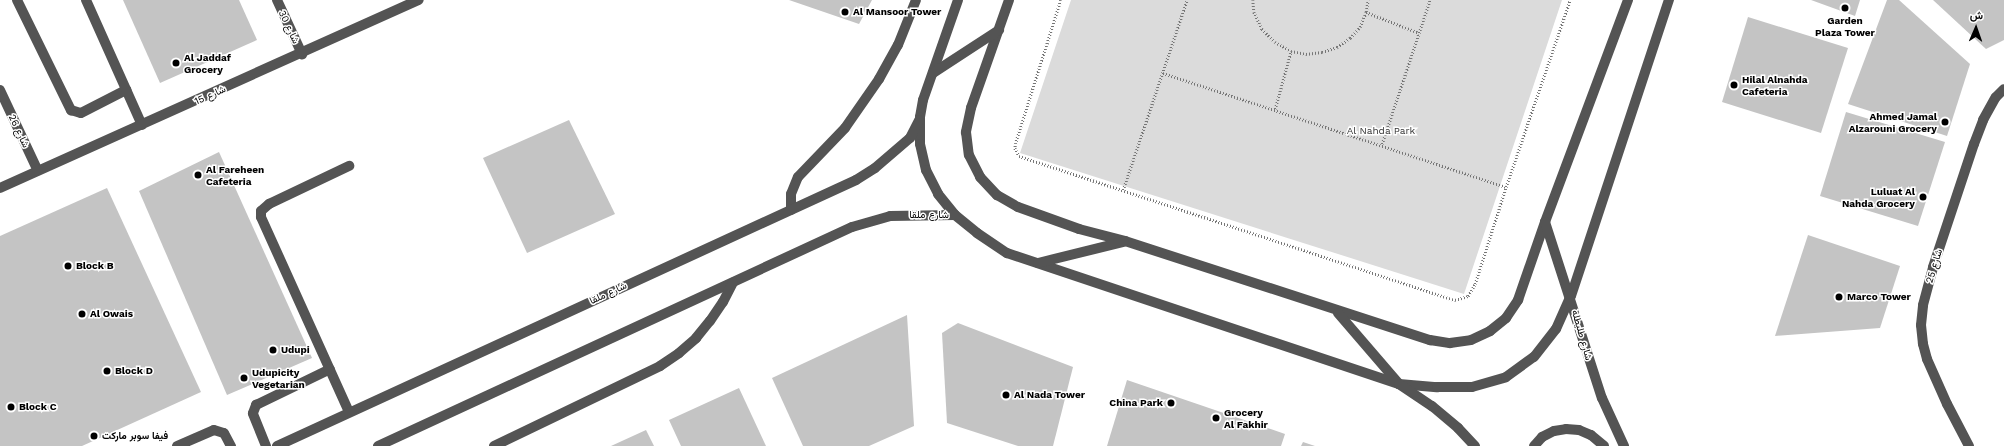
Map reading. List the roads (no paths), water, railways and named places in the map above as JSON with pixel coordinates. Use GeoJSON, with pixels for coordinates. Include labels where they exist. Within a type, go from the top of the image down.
{"type":"FeatureCollection","features":[{"type":"Feature","properties":{"kind":"street"},"geometry":{"type":"LineString","coordinates":[[16,0],[71,110],[81,113],[126,90]]}},
{"type":"Feature","properties":{"kind":"street"},"geometry":{"type":"LineString","coordinates":[[86,0],[142,125]]}},
{"type":"Feature","properties":{"kind":"street","name":"شارع 30"},"geometry":{"type":"LineString","coordinates":[[277,0],[302,54]]}},
{"type":"Feature","properties":{"kind":"street","name":"شارع 15"},"geometry":{"type":"LineString","coordinates":[[0,188],[302,54],[419,0]]}},
{"type":"Feature","properties":{"kind":"street"},"geometry":{"type":"LineString","coordinates":[[791,210],[791,194],[798,177],[845,128],[879,79],[898,45],[916,0]]}},
{"type":"Feature","properties":{"kind":"street"},"geometry":{"type":"LineString","coordinates":[[958,0],[923,100],[920,117],[920,144],[926,170],[938,194],[955,215],[977,233],[1007,253],[1038,264],[1399,384],[1437,387],[1472,387],[1506,377],[1534,357],[1556,329],[1571,296],[1669,0]]}},
{"type":"Feature","properties":{"kind":"street"},"geometry":{"type":"LineString","coordinates":[[1009,0],[971,108],[966,132],[969,155],[980,177],[997,195],[1018,207],[1079,229],[1125,241],[1336,311],[1430,340],[1450,343],[1471,340],[1490,331],[1506,318],[1518,300],[1545,222],[1628,0]]}},
{"type":"Feature","properties":{"kind":"street"},"geometry":{"type":"LineString","coordinates":[[933,73],[999,30]]}},
{"type":"Feature","properties":{"kind":"street","name":"شارع 25"},"geometry":{"type":"LineString","coordinates":[[1970,446],[1947,404],[1927,359],[1923,344],[1921,325],[1923,305],[1933,267],[1974,144],[1983,120],[1996,97],[2004,89]]}},
{"type":"Feature","properties":{"kind":"street","name":"شارع 26"},"geometry":{"type":"LineString","coordinates":[[0,90],[38,171]]}},
{"type":"Feature","properties":{"kind":"street","name":"شارع ملقا"},"geometry":{"type":"LineString","coordinates":[[277,446],[348,412],[856,180],[875,168],[910,138],[920,117]]}},
{"type":"Feature","properties":{"kind":"street"},"geometry":{"type":"LineString","coordinates":[[348,412],[261,217],[262,211],[269,204],[349,166]]}},
{"type":"Feature","properties":{"kind":"street","name":"شارع ملقا"},"geometry":{"type":"LineString","coordinates":[[378,446],[732,282],[871,220],[910,214],[955,215]]}},
{"type":"Feature","properties":{"kind":"street","name":"شارع طليطلة"},"geometry":{"type":"LineString","coordinates":[[1545,222],[1571,296],[1586,352],[1599,390],[1624,446]]}},
{"type":"Feature","properties":{"kind":"street"},"geometry":{"type":"LineString","coordinates":[[1038,264],[1125,241]]}},
{"type":"Feature","properties":{"kind":"street"},"geometry":{"type":"LineString","coordinates":[[494,446],[660,366],[696,338],[723,302],[732,282]]}},
{"type":"Feature","properties":{"kind":"street"},"geometry":{"type":"LineString","coordinates":[[1336,311],[1399,384],[1432,406],[1458,428],[1475,446]]}},
{"type":"Feature","properties":{"kind":"street"},"geometry":{"type":"LineString","coordinates":[[266,446],[253,413],[256,405],[330,369]]}},
{"type":"Feature","properties":{"kind":"street"},"geometry":{"type":"LineString","coordinates":[[1534,446],[1542,437],[1554,431],[1566,428],[1579,430],[1591,435],[1604,446]]}},
{"type":"Feature","properties":{"kind":"street"},"geometry":{"type":"LineString","coordinates":[[177,446],[214,430],[224,433],[230,446]]}},
{"type":"Feature","properties":{"kind":"place","name":"Garden Plaza Tower"},"geometry":{"type":"Point","coordinates":[1845,8]}},
{"type":"Feature","properties":{"kind":"place","name":"Al Mansoor Tower"},"geometry":{"type":"Point","coordinates":[845,12]}},
{"type":"Feature","properties":{"kind":"place","name":"Al Jaddaf Grocery"},"geometry":{"type":"Point","coordinates":[176,63]}},
{"type":"Feature","properties":{"kind":"place","name":"Hilal Alnahda Cafeteria"},"geometry":{"type":"Point","coordinates":[1734,85]}},
{"type":"Feature","properties":{"kind":"place","name":"Ahmed Jamal Alzarouni Grocery"},"geometry":{"type":"Point","coordinates":[1945,122]}},
{"type":"Feature","properties":{"kind":"place","name":"Al Fareheen Cafeteria"},"geometry":{"type":"Point","coordinates":[198,175]}},
{"type":"Feature","properties":{"kind":"place","name":"Luluat Al Nahda Grocery"},"geometry":{"type":"Point","coordinates":[1923,197]}},
{"type":"Feature","properties":{"kind":"place","name":"Block B"},"geometry":{"type":"Point","coordinates":[68,266]}},
{"type":"Feature","properties":{"kind":"place","name":"Marco Tower"},"geometry":{"type":"Point","coordinates":[1839,297]}},
{"type":"Feature","properties":{"kind":"place","name":"Al Owais"},"geometry":{"type":"Point","coordinates":[82,314]}},
{"type":"Feature","properties":{"kind":"place","name":"Udupi"},"geometry":{"type":"Point","coordinates":[273,350]}},
{"type":"Feature","properties":{"kind":"place","name":"Block D"},"geometry":{"type":"Point","coordinates":[107,371]}},
{"type":"Feature","properties":{"kind":"place","name":"Udupicity Vegetarian"},"geometry":{"type":"Point","coordinates":[244,378]}},
{"type":"Feature","properties":{"kind":"place","name":"Al Nada Tower"},"geometry":{"type":"Point","coordinates":[1006,395]}},
{"type":"Feature","properties":{"kind":"place","name":"China Park"},"geometry":{"type":"Point","coordinates":[1171,403]}},
{"type":"Feature","properties":{"kind":"place","name":"Block C"},"geometry":{"type":"Point","coordinates":[11,407]}},
{"type":"Feature","properties":{"kind":"place","name":"Grocery Al Fakhir"},"geometry":{"type":"Point","coordinates":[1216,418]}},
{"type":"Feature","properties":{"kind":"place","name":"فيفا سوبر ماركت"},"geometry":{"type":"Point","coordinates":[94,436]}},
{"type":"Feature","properties":{"kind":"park label","name":"Al Nahda Park"},"geometry":{"type":"Point","coordinates":[1381,131]}}]}
